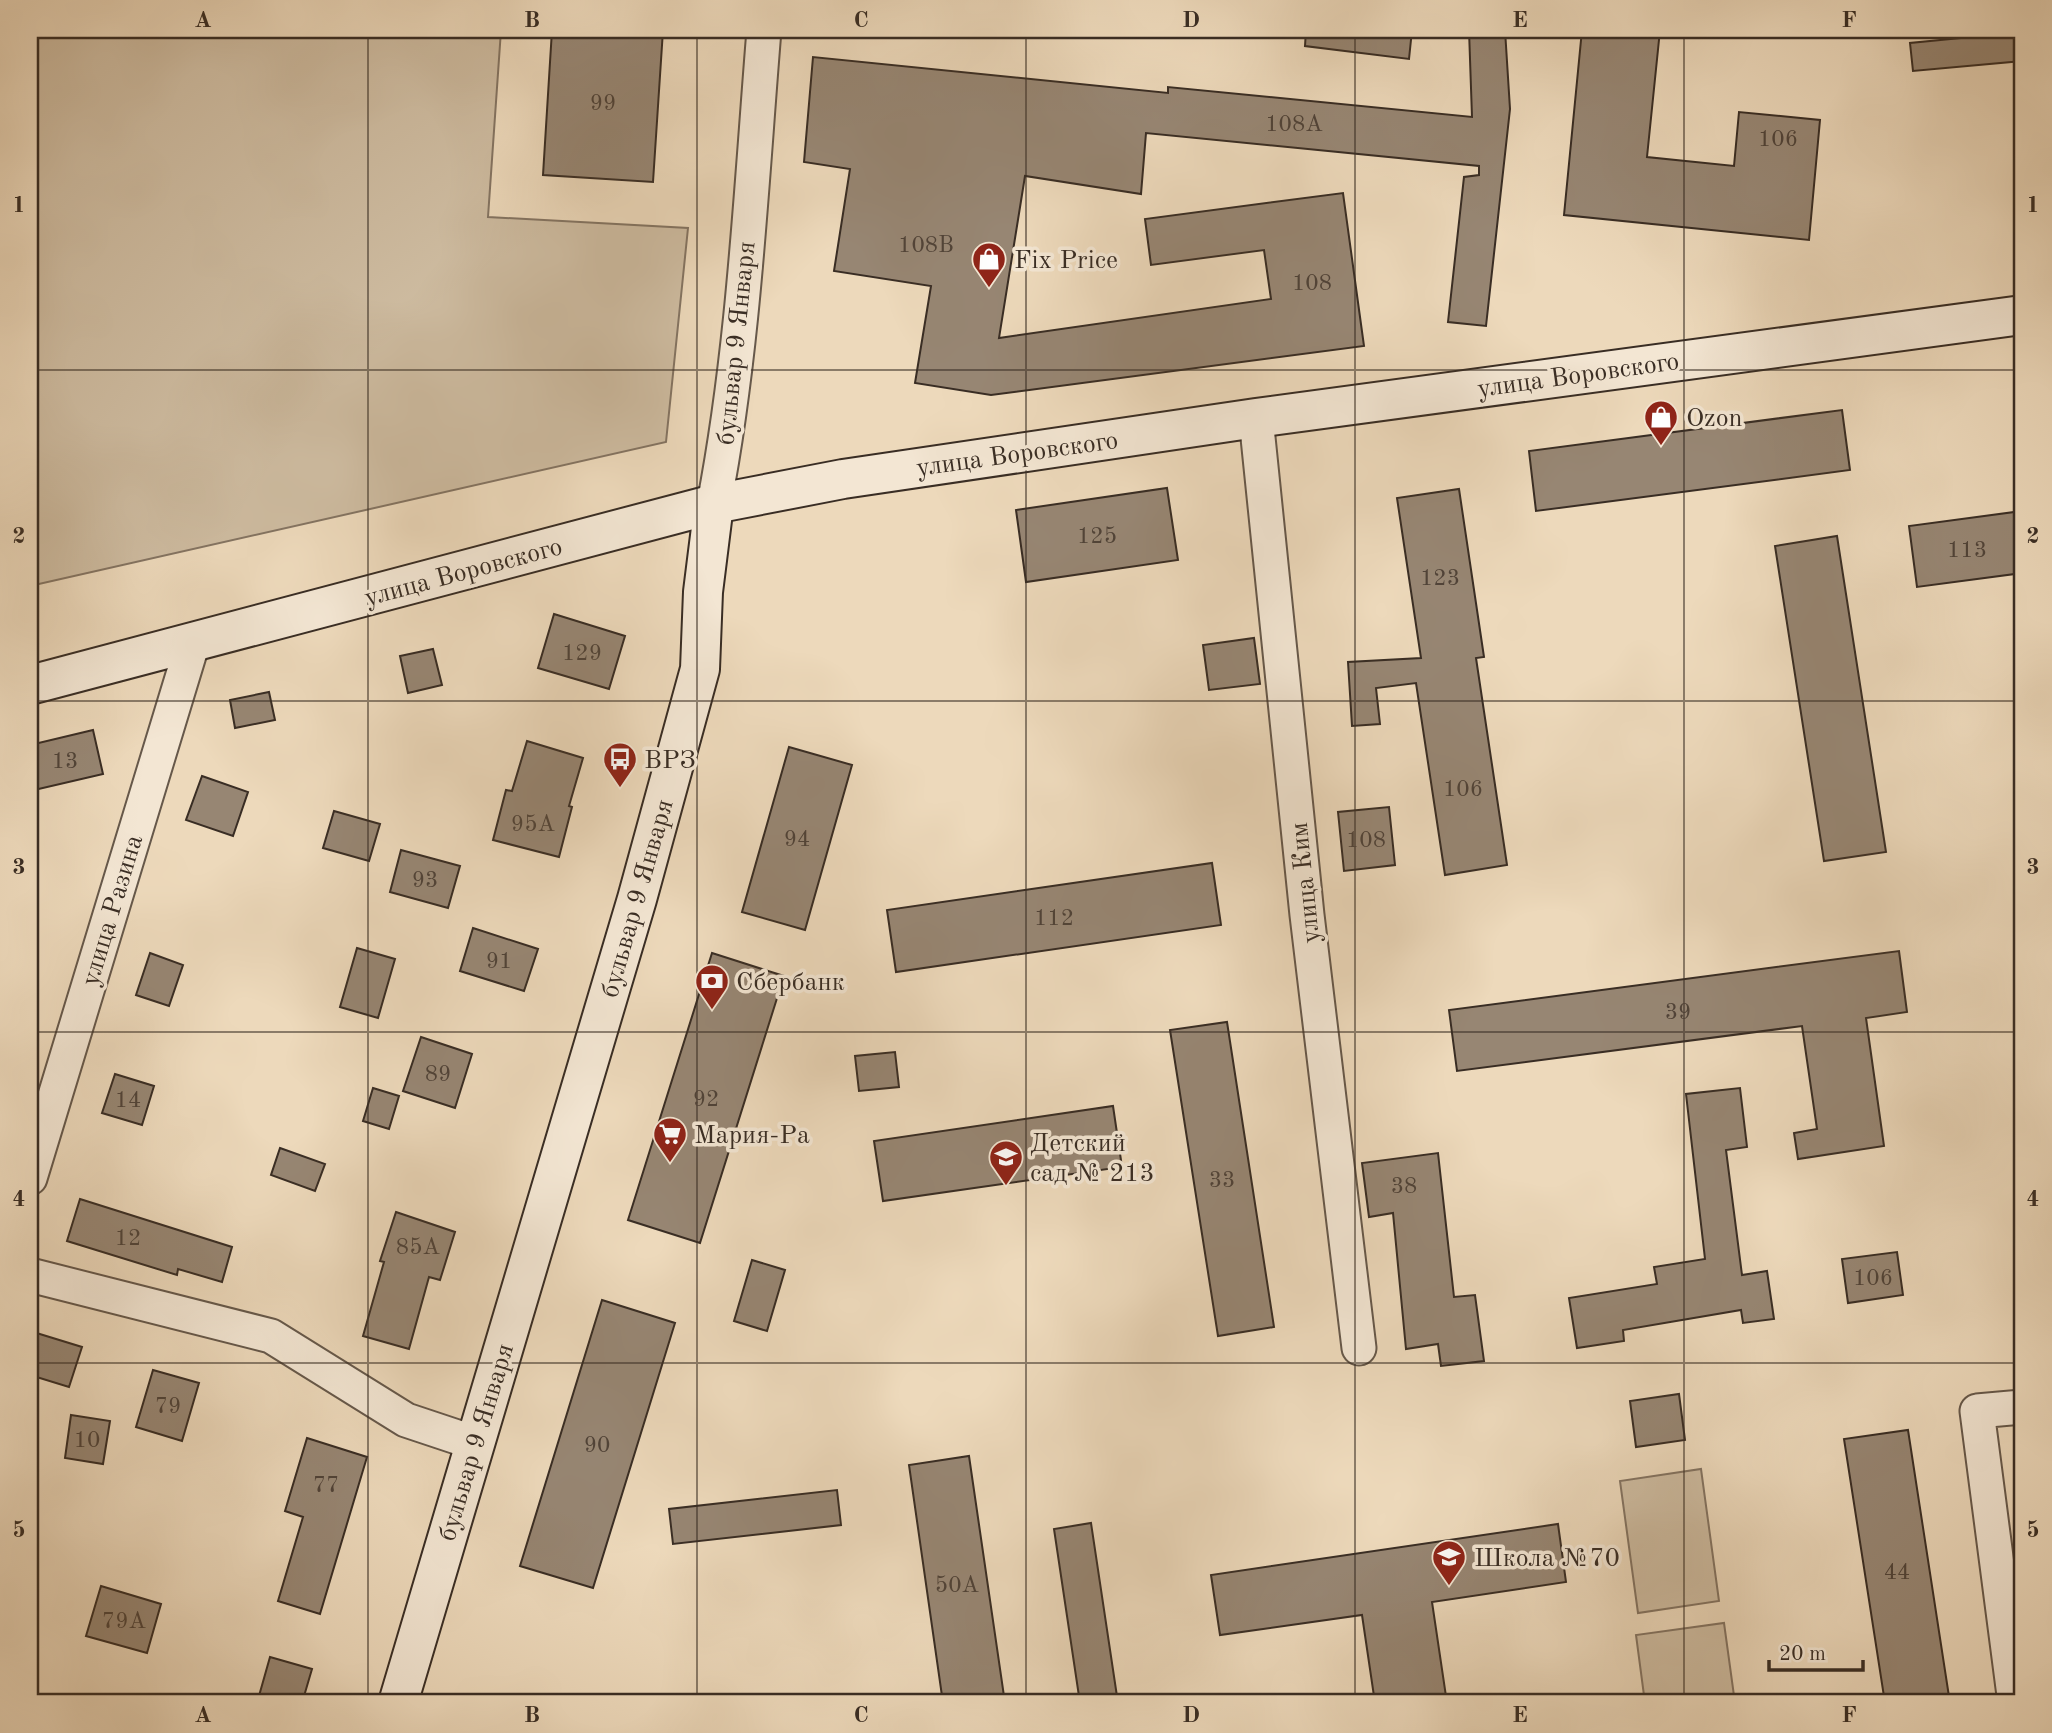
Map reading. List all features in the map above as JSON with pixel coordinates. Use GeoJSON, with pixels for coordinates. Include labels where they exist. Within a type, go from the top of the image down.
{"type":"FeatureCollection","features":[{"type":"Feature","properties":{"kind":"main road","name":"улица Воровского"},"geometry":{"type":"LineString","coordinates":[[30,685],[714,504],[843,479],[1256,418],[2022,315]]}},
{"type":"Feature","properties":{"kind":"main road","name":"бульвар 9 Января"},"geometry":{"type":"LineString","coordinates":[[398,1703],[633,912],[700,668],[703,592],[714,504]]}},
{"type":"Feature","properties":{"kind":"street","name":"бульвар 9 Января"},"geometry":{"type":"LineString","coordinates":[[714,504],[730,417],[764,30]]}},
{"type":"Feature","properties":{"kind":"street","name":"улица Ким"},"geometry":{"type":"LineString","coordinates":[[1256,418],[1307,915],[1359,1348]]}},
{"type":"Feature","properties":{"kind":"street","name":"улица Разина"},"geometry":{"type":"LineString","coordinates":[[30,1178],[193,642]]}},
{"type":"Feature","properties":{"kind":"street"},"geometry":{"type":"LineString","coordinates":[[30,1275],[271,1336],[405,1420],[475,1443]]}},
{"type":"Feature","properties":{"kind":"street"},"geometry":{"type":"LineString","coordinates":[[2015,1703],[1977,1411],[2022,1406]]}},
{"type":"Feature","properties":{"kind":"shaded area"},"geometry":{"type":"Polygon","coordinates":[[[30,30],[501,30],[488,217],[688,228],[666,442],[30,586],[30,30]]]}},
{"type":"Feature","properties":{"kind":"shaded area"},"geometry":{"type":"Polygon","coordinates":[[[1701,1469],[1719,1601],[1638,1613],[1620,1481],[1701,1469]]]}},
{"type":"Feature","properties":{"kind":"shaded area"},"geometry":{"type":"Polygon","coordinates":[[[1724,1623],[1735,1703],[1645,1703],[1636,1635],[1724,1623]]]}},
{"type":"Feature","properties":{"kind":"building"},"geometry":{"type":"Polygon","coordinates":[[[552,30],[663,30],[653,182],[543,175],[552,30]]]}},
{"type":"Feature","properties":{"kind":"building"},"geometry":{"type":"Polygon","coordinates":[[[1306,30],[1412,30],[1409,59],[1305,46],[1306,30]]]}},
{"type":"Feature","properties":{"kind":"building"},"geometry":{"type":"Polygon","coordinates":[[[1469,30],[1505,30],[1510,109],[1486,326],[1448,322],[1464,177],[1479,175],[1479,166],[1146,133],[1141,194],[1025,176],[999,338],[1271,299],[1264,250],[1151,265],[1145,219],[1343,193],[1364,346],[991,395],[915,383],[931,286],[834,271],[850,169],[804,162],[813,57],[1168,93],[1168,87],[1472,117],[1469,30]]]}},
{"type":"Feature","properties":{"kind":"building"},"geometry":{"type":"Polygon","coordinates":[[[1582,30],[1660,30],[1647,157],[1734,166],[1739,112],[1820,120],[1809,240],[1564,215],[1582,30]]]}},
{"type":"Feature","properties":{"kind":"building"},"geometry":{"type":"Polygon","coordinates":[[[2022,32],[2022,61],[1913,71],[1910,43],[2022,32]]]}},
{"type":"Feature","properties":{"kind":"building"},"geometry":{"type":"Polygon","coordinates":[[[1842,410],[1850,470],[1536,511],[1529,451],[1842,410]]]}},
{"type":"Feature","properties":{"kind":"building"},"geometry":{"type":"Polygon","coordinates":[[[1167,488],[1178,560],[1026,582],[1016,510],[1167,488]]]}},
{"type":"Feature","properties":{"kind":"building"},"geometry":{"type":"Polygon","coordinates":[[[1459,489],[1484,657],[1476,658],[1507,865],[1445,875],[1416,683],[1376,688],[1380,724],[1352,726],[1348,662],[1421,658],[1397,498],[1459,489]]]}},
{"type":"Feature","properties":{"kind":"building"},"geometry":{"type":"Polygon","coordinates":[[[2022,511],[2022,573],[1917,587],[1909,526],[2022,511]]]}},
{"type":"Feature","properties":{"kind":"building"},"geometry":{"type":"Polygon","coordinates":[[[1837,536],[1886,852],[1824,861],[1775,546],[1837,536]]]}},
{"type":"Feature","properties":{"kind":"building"},"geometry":{"type":"Polygon","coordinates":[[[554,614],[625,636],[609,689],[538,668],[554,614]]]}},
{"type":"Feature","properties":{"kind":"building"},"geometry":{"type":"Polygon","coordinates":[[[1254,638],[1260,684],[1209,690],[1203,645],[1254,638]]]}},
{"type":"Feature","properties":{"kind":"building"},"geometry":{"type":"Polygon","coordinates":[[[433,649],[442,685],[408,693],[400,656],[433,649]]]}},
{"type":"Feature","properties":{"kind":"building"},"geometry":{"type":"Polygon","coordinates":[[[269,692],[275,720],[235,728],[230,700],[269,692]]]}},
{"type":"Feature","properties":{"kind":"building"},"geometry":{"type":"Polygon","coordinates":[[[93,730],[103,774],[30,791],[30,745],[93,730]]]}},
{"type":"Feature","properties":{"kind":"building"},"geometry":{"type":"Polygon","coordinates":[[[527,741],[583,758],[569,806],[572,807],[559,857],[493,840],[506,790],[512,791],[527,741]]]}},
{"type":"Feature","properties":{"kind":"building"},"geometry":{"type":"Polygon","coordinates":[[[789,747],[852,765],[805,930],[742,912],[789,747]]]}},
{"type":"Feature","properties":{"kind":"building"},"geometry":{"type":"Polygon","coordinates":[[[202,776],[248,792],[233,836],[186,820],[202,776]]]}},
{"type":"Feature","properties":{"kind":"building"},"geometry":{"type":"Polygon","coordinates":[[[1389,807],[1395,865],[1344,871],[1338,812],[1389,807]]]}},
{"type":"Feature","properties":{"kind":"building"},"geometry":{"type":"Polygon","coordinates":[[[334,811],[380,824],[369,861],[323,848],[334,811]]]}},
{"type":"Feature","properties":{"kind":"building"},"geometry":{"type":"Polygon","coordinates":[[[401,850],[460,866],[448,908],[390,892],[401,850]]]}},
{"type":"Feature","properties":{"kind":"building"},"geometry":{"type":"Polygon","coordinates":[[[1212,863],[1221,925],[896,972],[887,910],[1212,863]]]}},
{"type":"Feature","properties":{"kind":"building"},"geometry":{"type":"Polygon","coordinates":[[[473,928],[538,949],[524,991],[460,971],[473,928]]]}},
{"type":"Feature","properties":{"kind":"building"},"geometry":{"type":"Polygon","coordinates":[[[357,948],[395,959],[378,1018],[340,1007],[357,948]]]}},
{"type":"Feature","properties":{"kind":"building"},"geometry":{"type":"Polygon","coordinates":[[[1899,951],[1907,1012],[1866,1018],[1884,1146],[1798,1159],[1794,1133],[1817,1129],[1802,1026],[1457,1071],[1449,1010],[1899,951]]]}},
{"type":"Feature","properties":{"kind":"building"},"geometry":{"type":"Polygon","coordinates":[[[150,953],[183,965],[169,1006],[136,995],[150,953]]]}},
{"type":"Feature","properties":{"kind":"building"},"geometry":{"type":"Polygon","coordinates":[[[712,953],[784,976],[700,1243],[628,1220],[712,953]]]}},
{"type":"Feature","properties":{"kind":"building"},"geometry":{"type":"Polygon","coordinates":[[[1227,1022],[1274,1327],[1218,1336],[1170,1030],[1227,1022]]]}},
{"type":"Feature","properties":{"kind":"building"},"geometry":{"type":"Polygon","coordinates":[[[421,1037],[472,1054],[455,1108],[403,1091],[421,1037]]]}},
{"type":"Feature","properties":{"kind":"building"},"geometry":{"type":"Polygon","coordinates":[[[895,1052],[899,1087],[859,1091],[855,1056],[895,1052]]]}},
{"type":"Feature","properties":{"kind":"building"},"geometry":{"type":"Polygon","coordinates":[[[115,1074],[154,1086],[142,1125],[102,1113],[115,1074]]]}},
{"type":"Feature","properties":{"kind":"building"},"geometry":{"type":"Polygon","coordinates":[[[373,1088],[399,1096],[389,1129],[363,1121],[373,1088]]]}},
{"type":"Feature","properties":{"kind":"building"},"geometry":{"type":"Polygon","coordinates":[[[1740,1088],[1747,1147],[1726,1150],[1742,1275],[1767,1271],[1774,1319],[1743,1323],[1741,1310],[1623,1330],[1624,1341],[1577,1348],[1569,1298],[1657,1284],[1654,1267],[1705,1259],[1686,1094],[1740,1088]]]}},
{"type":"Feature","properties":{"kind":"building"},"geometry":{"type":"Polygon","coordinates":[[[1113,1106],[1122,1167],[883,1201],[874,1141],[1113,1106]]]}},
{"type":"Feature","properties":{"kind":"building"},"geometry":{"type":"Polygon","coordinates":[[[280,1148],[325,1164],[315,1191],[271,1175],[280,1148]]]}},
{"type":"Feature","properties":{"kind":"building"},"geometry":{"type":"Polygon","coordinates":[[[1438,1153],[1454,1297],[1475,1295],[1484,1361],[1441,1366],[1438,1344],[1406,1349],[1393,1213],[1369,1217],[1362,1163],[1438,1153]]]}},
{"type":"Feature","properties":{"kind":"building"},"geometry":{"type":"Polygon","coordinates":[[[80,1199],[232,1247],[222,1282],[178,1269],[177,1275],[67,1241],[80,1199]]]}},
{"type":"Feature","properties":{"kind":"building"},"geometry":{"type":"Polygon","coordinates":[[[396,1212],[455,1232],[440,1280],[429,1277],[409,1349],[363,1336],[384,1262],[380,1261],[396,1212]]]}},
{"type":"Feature","properties":{"kind":"building"},"geometry":{"type":"Polygon","coordinates":[[[1897,1252],[1903,1295],[1848,1303],[1842,1259],[1897,1252]]]}},
{"type":"Feature","properties":{"kind":"building"},"geometry":{"type":"Polygon","coordinates":[[[752,1260],[785,1270],[767,1331],[734,1321],[752,1260]]]}},
{"type":"Feature","properties":{"kind":"building"},"geometry":{"type":"Polygon","coordinates":[[[602,1300],[675,1323],[593,1588],[520,1566],[602,1300]]]}},
{"type":"Feature","properties":{"kind":"building"},"geometry":{"type":"Polygon","coordinates":[[[30,1331],[82,1347],[69,1387],[30,1375],[30,1331]]]}},
{"type":"Feature","properties":{"kind":"building"},"geometry":{"type":"Polygon","coordinates":[[[153,1370],[199,1383],[182,1441],[136,1427],[153,1370]]]}},
{"type":"Feature","properties":{"kind":"building"},"geometry":{"type":"Polygon","coordinates":[[[1679,1394],[1685,1440],[1636,1447],[1630,1401],[1679,1394]]]}},
{"type":"Feature","properties":{"kind":"building"},"geometry":{"type":"Polygon","coordinates":[[[71,1415],[110,1421],[103,1464],[65,1458],[71,1415]]]}},
{"type":"Feature","properties":{"kind":"building"},"geometry":{"type":"Polygon","coordinates":[[[1908,1430],[1950,1703],[1885,1703],[1844,1439],[1908,1430]]]}},
{"type":"Feature","properties":{"kind":"building"},"geometry":{"type":"Polygon","coordinates":[[[307,1438],[367,1457],[320,1614],[278,1601],[303,1517],[285,1511],[307,1438]]]}},
{"type":"Feature","properties":{"kind":"building"},"geometry":{"type":"Polygon","coordinates":[[[969,1456],[1005,1703],[943,1703],[909,1465],[969,1456]]]}},
{"type":"Feature","properties":{"kind":"building"},"geometry":{"type":"Polygon","coordinates":[[[837,1490],[841,1525],[673,1544],[669,1509],[837,1490]]]}},
{"type":"Feature","properties":{"kind":"building"},"geometry":{"type":"Polygon","coordinates":[[[1091,1523],[1118,1703],[1080,1703],[1054,1529],[1091,1523]]]}},
{"type":"Feature","properties":{"kind":"building"},"geometry":{"type":"Polygon","coordinates":[[[1558,1524],[1566,1582],[1432,1602],[1447,1703],[1375,1703],[1362,1615],[1220,1635],[1211,1575],[1558,1524]]]}},
{"type":"Feature","properties":{"kind":"building"},"geometry":{"type":"Polygon","coordinates":[[[101,1586],[161,1604],[147,1653],[86,1636],[101,1586]]]}},
{"type":"Feature","properties":{"kind":"building"},"geometry":{"type":"Polygon","coordinates":[[[270,1657],[312,1669],[302,1703],[257,1703],[270,1657]]]}},
{"type":"Feature","properties":{"kind":"place","name":"Fix Price"},"geometry":{"type":"Point","coordinates":[989,289]}},
{"type":"Feature","properties":{"kind":"place","name":"Ozon"},"geometry":{"type":"Point","coordinates":[1661,447]}},
{"type":"Feature","properties":{"kind":"place","name":"ВРЗ"},"geometry":{"type":"Point","coordinates":[620,789]}},
{"type":"Feature","properties":{"kind":"place","name":"Сбербанк"},"geometry":{"type":"Point","coordinates":[712,1011]}},
{"type":"Feature","properties":{"kind":"place","name":"Мария-Ра"},"geometry":{"type":"Point","coordinates":[670,1164]}},
{"type":"Feature","properties":{"kind":"place","name":"Детский сад № 213"},"geometry":{"type":"Point","coordinates":[1006,1187]}},
{"type":"Feature","properties":{"kind":"place","name":"Школа №70"},"geometry":{"type":"Point","coordinates":[1449,1587]}}]}
